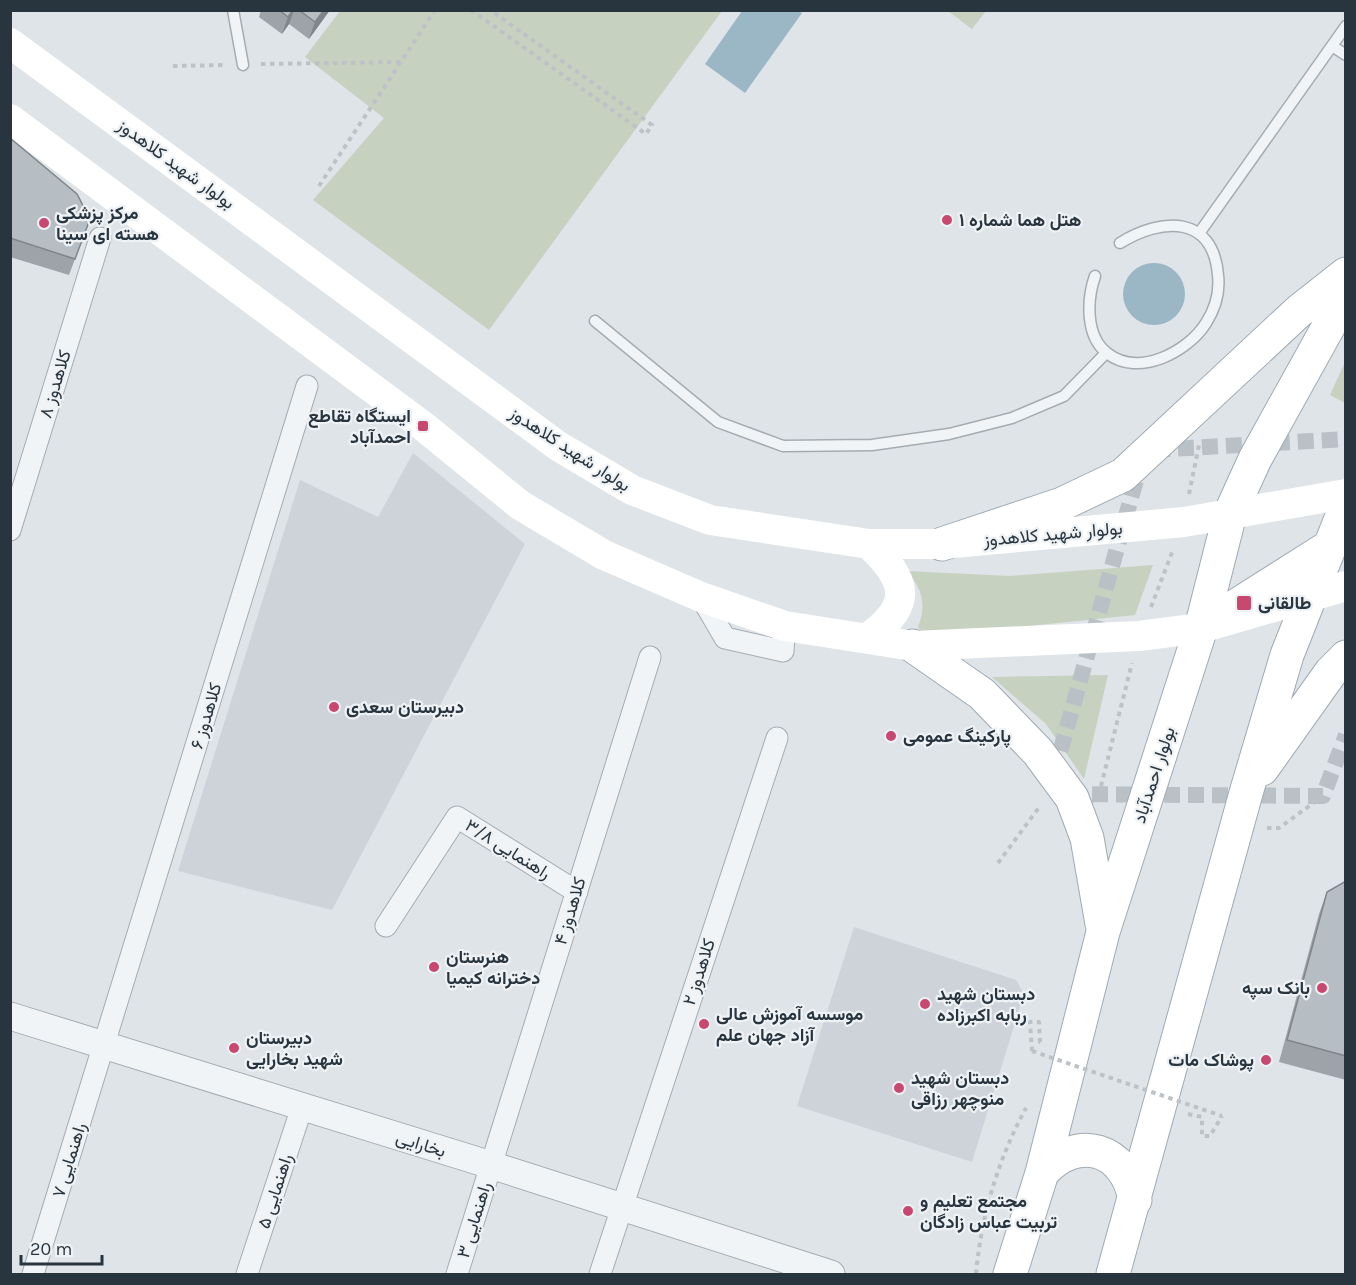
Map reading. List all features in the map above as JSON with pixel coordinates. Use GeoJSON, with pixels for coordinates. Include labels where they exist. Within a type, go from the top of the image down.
{"type":"FeatureCollection","features":[{"type":"Feature","properties":{"kind":"main road","name":"بولوار شهید کلاهدوز"},"geometry":{"type":"LineString","coordinates":[[10,43],[558,446],[632,490],[710,520],[869,544],[942,544],[1184,522],[1346,494]]}},
{"type":"Feature","properties":{"kind":"main road"},"geometry":{"type":"LineString","coordinates":[[10,119],[423,426],[520,504],[604,555],[701,597],[785,626],[913,646],[1139,636],[1201,628],[1346,586]]}},
{"type":"Feature","properties":{"kind":"main road"},"geometry":{"type":"LineString","coordinates":[[942,544],[1062,504],[1123,475],[1299,311],[1346,274]]}},
{"type":"Feature","properties":{"kind":"main road","name":"بولوار احمدآباد"},"geometry":{"type":"LineString","coordinates":[[1010,1275],[1042,1173],[1103,932],[1201,628],[1230,514],[1255,459],[1346,295]]}},
{"type":"Feature","properties":{"kind":"main road"},"geometry":{"type":"LineString","coordinates":[[1113,1275],[1136,1200],[1246,793],[1287,655],[1309,595],[1338,544],[1346,506]]}},
{"type":"Feature","properties":{"kind":"main road"},"geometry":{"type":"LineString","coordinates":[[868,638],[890,622],[899,602],[899,583],[888,562],[869,544]]}},
{"type":"Feature","properties":{"kind":"main road"},"geometry":{"type":"LineString","coordinates":[[1201,628],[1338,544]]}},
{"type":"Feature","properties":{"kind":"main road"},"geometry":{"type":"LineString","coordinates":[[913,646],[982,694],[1038,752],[1072,798],[1087,838],[1103,932]]}},
{"type":"Feature","properties":{"kind":"main road"},"geometry":{"type":"LineString","coordinates":[[1246,793],[1331,672],[1346,657]]}},
{"type":"Feature","properties":{"kind":"main road"},"geometry":{"type":"LineString","coordinates":[[1042,1173],[1052,1161],[1066,1153],[1082,1149],[1098,1152],[1113,1159],[1125,1169],[1136,1200]]}},
{"type":"Feature","properties":{"kind":"street","name":"کلاهدوز ۸"},"geometry":{"type":"LineString","coordinates":[[10,530],[100,238]]}},
{"type":"Feature","properties":{"kind":"street","name":"کلاهدوز ۶"},"geometry":{"type":"LineString","coordinates":[[105,1046],[307,386]]}},
{"type":"Feature","properties":{"kind":"street","name":"کلاهدوز ۴"},"geometry":{"type":"LineString","coordinates":[[491,1165],[650,657]]}},
{"type":"Feature","properties":{"kind":"street","name":"کلاهدوز ۲"},"geometry":{"type":"LineString","coordinates":[[600,1275],[777,738]]}},
{"type":"Feature","properties":{"kind":"street","name":"راهنمایی ۳/۸"},"geometry":{"type":"LineString","coordinates":[[386,926],[457,817],[577,892]]}},
{"type":"Feature","properties":{"kind":"street","name":"بخارایی"},"geometry":{"type":"LineString","coordinates":[[10,1016],[491,1165],[621,1207],[791,1268],[831,1275]]}},
{"type":"Feature","properties":{"kind":"street","name":"راهنمایی ۷"},"geometry":{"type":"LineString","coordinates":[[33,1275],[105,1046]]}},
{"type":"Feature","properties":{"kind":"street","name":"راهنمایی ۵"},"geometry":{"type":"LineString","coordinates":[[248,1275],[302,1107]]}},
{"type":"Feature","properties":{"kind":"street","name":"راهنمایی ۳"},"geometry":{"type":"LineString","coordinates":[[457,1275],[491,1165]]}},
{"type":"Feature","properties":{"kind":"lane"},"geometry":{"type":"LineString","coordinates":[[233,10],[243,65]]}},
{"type":"Feature","properties":{"kind":"lane"},"geometry":{"type":"LineString","coordinates":[[1200,232],[1346,26]]}},
{"type":"Feature","properties":{"kind":"lane"},"geometry":{"type":"LineString","coordinates":[[1332,46],[1346,55]]}},
{"type":"Feature","properties":{"kind":"lane"},"geometry":{"type":"LineString","coordinates":[[1095,276],[1090,306],[1092,331],[1106,353],[1130,363],[1155,360],[1176,352],[1193,339],[1207,323],[1216,304],[1219,281],[1217,256],[1200,232],[1178,225],[1153,227],[1120,243]]}},
{"type":"Feature","properties":{"kind":"lane"},"geometry":{"type":"LineString","coordinates":[[595,321],[718,422],[783,446],[872,445],[949,434],[1012,418],[1064,396],[1106,353]]}},
{"type":"Feature","properties":{"kind":"path"},"geometry":{"type":"LineString","coordinates":[[320,186],[436,10],[445,10]]}},
{"type":"Feature","properties":{"kind":"path"},"geometry":{"type":"LineString","coordinates":[[471,10],[646,134],[652,125],[490,10]]}},
{"type":"Feature","properties":{"kind":"path"},"geometry":{"type":"LineString","coordinates":[[173,66],[401,62]]}},
{"type":"Feature","properties":{"kind":"path"},"geometry":{"type":"LineString","coordinates":[[1099,793],[1139,636],[1184,522],[1200,441]]}},
{"type":"Feature","properties":{"kind":"path"},"geometry":{"type":"LineString","coordinates":[[1279,828],[1323,796]]}},
{"type":"Feature","properties":{"kind":"path"},"geometry":{"type":"LineString","coordinates":[[998,864],[1042,803]]}},
{"type":"Feature","properties":{"kind":"path"},"geometry":{"type":"LineString","coordinates":[[1040,1042],[1039,1022],[1030,1022],[1032,1051],[1222,1116],[1210,1136],[1202,1136],[1202,1117]]}},
{"type":"Feature","properties":{"kind":"path"},"geometry":{"type":"LineString","coordinates":[[1045,1065],[1051,1045]]}},
{"type":"Feature","properties":{"kind":"path"},"geometry":{"type":"LineString","coordinates":[[976,1275],[979,1237],[1008,1142],[1028,1104]]}},
{"type":"Feature","properties":{"kind":"shaded area","name":"دبیرستان سعدی"},"geometry":{"type":"Polygon","coordinates":[[[413,453],[525,544],[332,910],[178,871],[300,480],[378,517],[413,453]]]}},
{"type":"Feature","properties":{"kind":"shaded area"},"geometry":{"type":"Polygon","coordinates":[[[854,927],[1016,980],[1024,994],[972,1162],[797,1106],[854,927]]]}},
{"type":"Feature","properties":{"kind":"green space"},"geometry":{"type":"Polygon","coordinates":[[[340,11],[722,11],[489,330],[313,200],[384,118],[305,57],[340,11]]]}},
{"type":"Feature","properties":{"kind":"green space"},"geometry":{"type":"Polygon","coordinates":[[[948,11],[986,11],[972,29],[948,11]]]}},
{"type":"Feature","properties":{"kind":"green space"},"geometry":{"type":"Polygon","coordinates":[[[1345,362],[1345,403],[1330,395],[1345,362]]]}},
{"type":"Feature","properties":{"kind":"green space"},"geometry":{"type":"Polygon","coordinates":[[[1153,565],[1135,615],[979,631],[921,631],[918,627],[921,619],[922,597],[907,571],[1009,576],[1153,565]]]}},
{"type":"Feature","properties":{"kind":"green space"},"geometry":{"type":"Polygon","coordinates":[[[1108,675],[1084,779],[1046,724],[992,677],[1108,675]]]}},
{"type":"Feature","properties":{"kind":"water"},"geometry":{"type":"Polygon","coordinates":[[[742,11],[798,11],[802,13],[745,93],[705,64],[742,11]]]}},
{"type":"Feature","properties":{"kind":"water"},"geometry":{"type":"Polygon","coordinates":[[[1148,263],[1160,263],[1176,272],[1183,282],[1185,294],[1183,306],[1176,316],[1160,325],[1148,325],[1137,320],[1128,311],[1123,300],[1123,288],[1128,277],[1137,268],[1148,263]]]}},
{"type":"Feature","properties":{"kind":"building"},"geometry":{"type":"Polygon","coordinates":[[[279,10],[293,10],[288,17],[279,10]]]}},
{"type":"Feature","properties":{"kind":"building"},"geometry":{"type":"Polygon","coordinates":[[[299,10],[324,10],[315,22],[299,10]]]}},
{"type":"Feature","properties":{"kind":"building","name":"مرکز پزشکی هسته ای سینا"},"geometry":{"type":"Polygon","coordinates":[[[10,138],[77,194],[90,219],[75,259],[10,238],[10,138]]]}},
{"type":"Feature","properties":{"kind":"building","name":"بانک سپه"},"geometry":{"type":"Polygon","coordinates":[[[1346,881],[1346,1056],[1287,1040],[1327,892],[1346,881]]]}},
{"type":"Feature","properties":{"kind":"tunnel"},"geometry":{"type":"LineString","coordinates":[[1154,450],[1346,439]]}},
{"type":"Feature","properties":{"kind":"tunnel"},"geometry":{"type":"LineString","coordinates":[[1054,774],[1140,466]]}},
{"type":"Feature","properties":{"kind":"tunnel"},"geometry":{"type":"LineString","coordinates":[[1068,794],[1323,796],[1346,735]]}},
{"type":"Feature","properties":{"kind":"place","name":"هتل هما شماره ۱"},"geometry":{"type":"Point","coordinates":[947,220]}},
{"type":"Feature","properties":{"kind":"place","name":"مرکز پزشکی هسته ای سینا"},"geometry":{"type":"Point","coordinates":[44,223]}},
{"type":"Feature","properties":{"kind":"place","name":"ایستگاه تقاطع احمدآباد"},"geometry":{"type":"Point","coordinates":[423,426]}},
{"type":"Feature","properties":{"kind":"place","name":"طالقانی"},"geometry":{"type":"Point","coordinates":[1244,603]}},
{"type":"Feature","properties":{"kind":"place","name":"دبیرستان سعدی"},"geometry":{"type":"Point","coordinates":[334,707]}},
{"type":"Feature","properties":{"kind":"place","name":"پارکینگ عمومی"},"geometry":{"type":"Point","coordinates":[891,736]}},
{"type":"Feature","properties":{"kind":"place","name":"هنرستان دخترانه کیمیا"},"geometry":{"type":"Point","coordinates":[434,967]}},
{"type":"Feature","properties":{"kind":"place","name":"بانک سپه"},"geometry":{"type":"Point","coordinates":[1322,988]}},
{"type":"Feature","properties":{"kind":"place","name":"دبستان شهید ربابه اکبرزاده"},"geometry":{"type":"Point","coordinates":[925,1004]}},
{"type":"Feature","properties":{"kind":"place","name":"موسسه آموزش عالی آزاد جهان علم"},"geometry":{"type":"Point","coordinates":[704,1024]}},
{"type":"Feature","properties":{"kind":"place","name":"دبیرستان شهید بخارایی"},"geometry":{"type":"Point","coordinates":[234,1048]}},
{"type":"Feature","properties":{"kind":"place","name":"پوشاک مات"},"geometry":{"type":"Point","coordinates":[1266,1060]}},
{"type":"Feature","properties":{"kind":"place","name":"دبستان شهید منوچهر رزاقی"},"geometry":{"type":"Point","coordinates":[899,1088]}},
{"type":"Feature","properties":{"kind":"place","name":"مجتمع تعلیم و تربیت عباس زادگان"},"geometry":{"type":"Point","coordinates":[908,1211]}}]}
